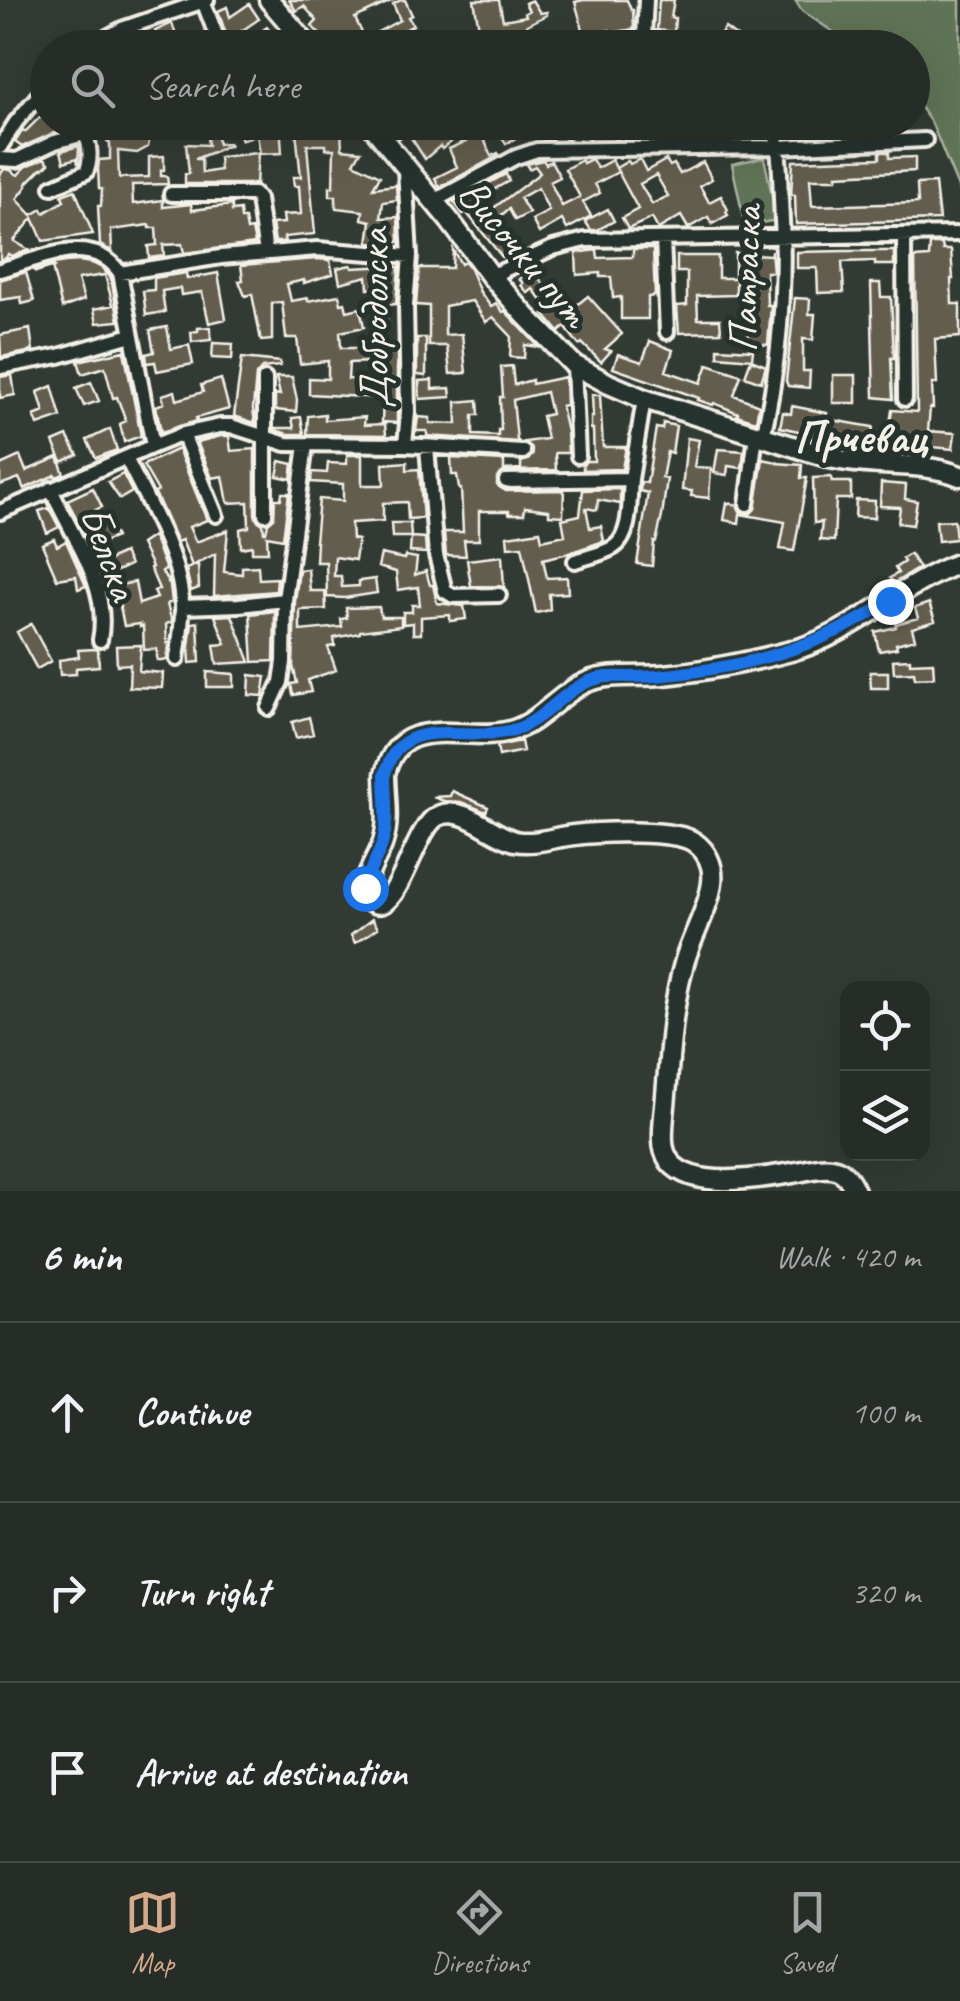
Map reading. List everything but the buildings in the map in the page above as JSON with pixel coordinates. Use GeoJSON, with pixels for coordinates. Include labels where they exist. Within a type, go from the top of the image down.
{"type":"FeatureCollection","features":[{"type":"Feature","properties":{"kind":"main road"},"geometry":{"type":"LineString","coordinates":[[268,0],[294,30]]}},
{"type":"Feature","properties":{"kind":"main road","name":"Височки пут"},"geometry":{"type":"LineString","coordinates":[[382,140],[491,276],[574,364],[644,399],[850,463],[923,465],[960,476]]}},
{"type":"Feature","properties":{"kind":"main road"},"geometry":{"type":"LineString","coordinates":[[855,1191],[846,1176],[828,1168],[703,1184],[682,1176],[667,1157],[663,1133],[676,998],[686,955],[713,878],[708,858],[695,842],[677,835],[599,833],[532,843],[514,840],[459,814],[446,814],[428,822],[387,901],[378,904],[370,900],[366,880],[386,832],[387,765],[406,741],[434,732],[498,734],[513,730],[536,719],[576,688],[599,678],[693,672],[794,650],[836,633],[928,576],[960,563]]}},
{"type":"Feature","properties":{"kind":"street"},"geometry":{"type":"LineString","coordinates":[[644,30],[646,0]]}},
{"type":"Feature","properties":{"kind":"street"},"geometry":{"type":"LineString","coordinates":[[120,30],[205,1],[215,30]]}},
{"type":"Feature","properties":{"kind":"street"},"geometry":{"type":"LineString","coordinates":[[0,146],[30,104]]}},
{"type":"Feature","properties":{"kind":"street"},"geometry":{"type":"LineString","coordinates":[[0,159],[17,160],[63,140]]}},
{"type":"Feature","properties":{"kind":"street"},"geometry":{"type":"LineString","coordinates":[[52,186],[86,172],[88,140]]}},
{"type":"Feature","properties":{"kind":"street","name":"Патраска"},"geometry":{"type":"LineString","coordinates":[[748,504],[782,321],[784,238],[776,140]]}},
{"type":"Feature","properties":{"kind":"street"},"geometry":{"type":"LineString","coordinates":[[434,201],[516,157],[537,150],[778,147],[925,140]]}},
{"type":"Feature","properties":{"kind":"street","name":"Добродолска"},"geometry":{"type":"LineString","coordinates":[[0,512],[153,446],[220,426],[286,444],[405,445],[410,256],[405,168]]}},
{"type":"Feature","properties":{"kind":"street"},"geometry":{"type":"LineString","coordinates":[[171,194],[254,194],[266,253]]}},
{"type":"Feature","properties":{"kind":"street"},"geometry":{"type":"LineString","coordinates":[[491,276],[576,241],[960,234]]}},
{"type":"Feature","properties":{"kind":"street"},"geometry":{"type":"LineString","coordinates":[[904,236],[904,399]]}},
{"type":"Feature","properties":{"kind":"street"},"geometry":{"type":"LineString","coordinates":[[663,239],[667,332]]}},
{"type":"Feature","properties":{"kind":"street"},"geometry":{"type":"LineString","coordinates":[[120,273],[317,248],[410,256]]}},
{"type":"Feature","properties":{"kind":"street"},"geometry":{"type":"LineString","coordinates":[[0,270],[83,250],[113,263],[120,273],[153,446]]}},
{"type":"Feature","properties":{"kind":"street"},"geometry":{"type":"LineString","coordinates":[[0,367],[58,356],[130,335]]}},
{"type":"Feature","properties":{"kind":"street"},"geometry":{"type":"LineString","coordinates":[[574,364],[578,456]]}},
{"type":"Feature","properties":{"kind":"street"},"geometry":{"type":"LineString","coordinates":[[265,379],[265,514]]}},
{"type":"Feature","properties":{"kind":"street"},"geometry":{"type":"LineString","coordinates":[[576,560],[609,550],[625,531],[644,399]]}},
{"type":"Feature","properties":{"kind":"street"},"geometry":{"type":"LineString","coordinates":[[184,434],[216,515]]}},
{"type":"Feature","properties":{"kind":"street"},"geometry":{"type":"LineString","coordinates":[[269,708],[281,682],[284,662],[285,600],[306,445]]}},
{"type":"Feature","properties":{"kind":"street"},"geometry":{"type":"LineString","coordinates":[[405,445],[524,452]]}},
{"type":"Feature","properties":{"kind":"street"},"geometry":{"type":"LineString","coordinates":[[427,446],[436,555],[446,591],[454,596],[499,595]]}},
{"type":"Feature","properties":{"kind":"street"},"geometry":{"type":"LineString","coordinates":[[126,458],[173,560],[183,607],[177,659]]}},
{"type":"Feature","properties":{"kind":"street"},"geometry":{"type":"LineString","coordinates":[[506,481],[631,479]]}},
{"type":"Feature","properties":{"kind":"street","name":"Белска"},"geometry":{"type":"LineString","coordinates":[[51,489],[93,577],[102,619],[100,640]]}},
{"type":"Feature","properties":{"kind":"street"},"geometry":{"type":"LineString","coordinates":[[183,607],[285,600]]}},
{"type":"Feature","properties":{"kind":"green space"},"geometry":{"type":"Polygon","coordinates":[[[795,0],[960,0],[960,192],[930,121],[930,30],[830,30],[802,11],[795,0]]]}},
{"type":"Feature","properties":{"kind":"green space"},"geometry":{"type":"Polygon","coordinates":[[[764,157],[777,220],[745,226],[732,164],[764,157]]]}},
{"type":"Feature","properties":{"kind":"district","name":"Прчевац"},"geometry":{"type":"Point","coordinates":[861,437]}},
{"type":"Feature","properties":{"kind":"route"},"geometry":{"type":"LineString","coordinates":[[365,888],[386,832],[387,765],[406,741],[434,732],[498,734],[513,730],[536,719],[576,688],[599,678],[693,672],[794,650],[855,624],[890,601]]}}]}
